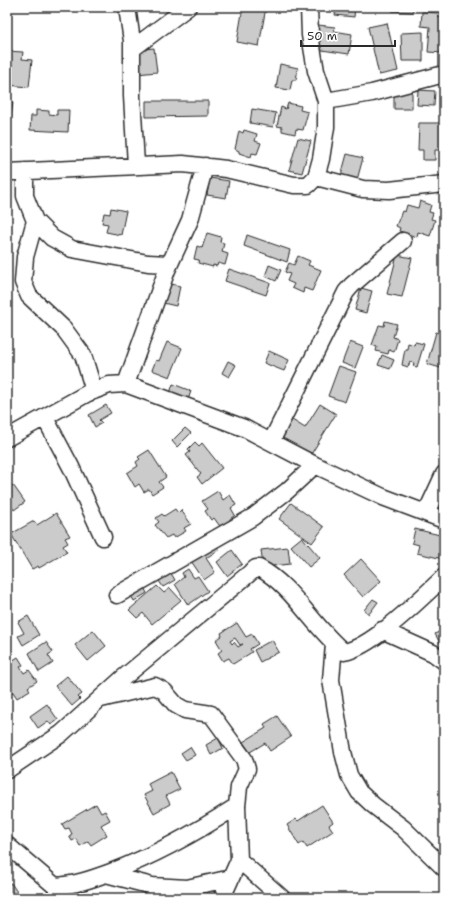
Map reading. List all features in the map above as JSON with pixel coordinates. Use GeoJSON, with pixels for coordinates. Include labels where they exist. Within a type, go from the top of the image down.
{"type":"FeatureCollection","features":[{"type":"Feature","properties":{"kind":"street"},"geometry":{"type":"LineString","coordinates":[[127,7],[132,49],[132,96],[136,165]]}},
{"type":"Feature","properties":{"kind":"street"},"geometry":{"type":"LineString","coordinates":[[132,49],[188,7]]}},
{"type":"Feature","properties":{"kind":"street"},"geometry":{"type":"LineString","coordinates":[[7,172],[183,164],[206,166],[294,185],[308,185],[316,178],[322,159],[325,134],[326,101],[316,71],[310,35],[309,7]]}},
{"type":"Feature","properties":{"kind":"street"},"geometry":{"type":"LineString","coordinates":[[326,101],[372,93],[444,74]]}},
{"type":"Feature","properties":{"kind":"street"},"geometry":{"type":"LineString","coordinates":[[126,384],[169,264],[190,220],[206,166]]}},
{"type":"Feature","properties":{"kind":"street"},"geometry":{"type":"LineString","coordinates":[[25,171],[25,196],[35,221],[52,238],[72,249],[148,263],[169,264]]}},
{"type":"Feature","properties":{"kind":"street"},"geometry":{"type":"LineString","coordinates":[[316,178],[363,189],[389,190],[444,184]]}},
{"type":"Feature","properties":{"kind":"street"},"geometry":{"type":"LineString","coordinates":[[35,221],[25,257],[23,282],[30,296],[64,329],[83,355],[94,391]]}},
{"type":"Feature","properties":{"kind":"street"},"geometry":{"type":"LineString","coordinates":[[271,442],[346,292],[352,285],[403,241]]}},
{"type":"Feature","properties":{"kind":"street"},"geometry":{"type":"LineString","coordinates":[[7,438],[94,391],[109,385],[126,384],[244,428],[315,465],[383,496],[444,520]]}},
{"type":"Feature","properties":{"kind":"street"},"geometry":{"type":"LineString","coordinates":[[45,418],[71,467],[102,537]]}},
{"type":"Feature","properties":{"kind":"street"},"geometry":{"type":"LineString","coordinates":[[118,595],[253,517],[287,491],[315,465]]}},
{"type":"Feature","properties":{"kind":"street"},"geometry":{"type":"LineString","coordinates":[[426,513],[444,474]]}},
{"type":"Feature","properties":{"kind":"street"},"geometry":{"type":"LineString","coordinates":[[7,770],[61,734],[97,700],[256,568],[267,572],[283,587],[334,644],[344,652],[354,650],[382,630],[444,577]]}},
{"type":"Feature","properties":{"kind":"street"},"geometry":{"type":"LineString","coordinates":[[382,630],[421,648],[444,661]]}},
{"type":"Feature","properties":{"kind":"street"},"geometry":{"type":"LineString","coordinates":[[334,644],[331,680],[343,752],[349,775],[359,792],[403,828],[444,868]]}},
{"type":"Feature","properties":{"kind":"street"},"geometry":{"type":"LineString","coordinates":[[97,700],[155,686],[164,691],[176,705],[185,710],[211,714],[244,759],[247,769],[239,787],[237,806],[239,860],[222,898]]}},
{"type":"Feature","properties":{"kind":"street"},"geometry":{"type":"LineString","coordinates":[[7,845],[55,886],[72,885],[106,874],[146,858],[201,829],[237,806]]}},
{"type":"Feature","properties":{"kind":"street"},"geometry":{"type":"LineString","coordinates":[[239,860],[282,898]]}},
{"type":"Feature","properties":{"kind":"street"},"geometry":{"type":"LineString","coordinates":[[106,874],[152,886],[188,888],[231,878]]}},
{"type":"Feature","properties":{"kind":"building"},"geometry":{"type":"Polygon","coordinates":[[[243,7],[266,7],[259,46],[237,42],[243,7]]]}},
{"type":"Feature","properties":{"kind":"building"},"geometry":{"type":"Polygon","coordinates":[[[336,7],[355,7],[354,17],[335,15],[336,7]]]}},
{"type":"Feature","properties":{"kind":"building"},"geometry":{"type":"Polygon","coordinates":[[[393,7],[413,7],[413,12],[392,11],[393,7]]]}},
{"type":"Feature","properties":{"kind":"building"},"geometry":{"type":"Polygon","coordinates":[[[422,12],[439,13],[438,17],[444,18],[443,53],[428,52],[430,27],[421,26],[422,12]]]}},
{"type":"Feature","properties":{"kind":"building"},"geometry":{"type":"Polygon","coordinates":[[[387,23],[398,71],[379,75],[368,27],[387,23]]]}},
{"type":"Feature","properties":{"kind":"building"},"geometry":{"type":"Polygon","coordinates":[[[318,25],[335,27],[334,31],[352,34],[349,54],[315,49],[318,25]]]}},
{"type":"Feature","properties":{"kind":"building"},"geometry":{"type":"Polygon","coordinates":[[[423,32],[423,61],[402,61],[401,33],[423,32]]]}},
{"type":"Feature","properties":{"kind":"building"},"geometry":{"type":"Polygon","coordinates":[[[154,48],[157,72],[137,74],[134,50],[154,48]]]}},
{"type":"Feature","properties":{"kind":"building"},"geometry":{"type":"Polygon","coordinates":[[[7,51],[23,52],[22,59],[32,60],[29,87],[7,85],[7,51]]]}},
{"type":"Feature","properties":{"kind":"building"},"geometry":{"type":"Polygon","coordinates":[[[280,64],[298,68],[296,80],[292,80],[290,90],[276,88],[280,64]]]}},
{"type":"Feature","properties":{"kind":"building"},"geometry":{"type":"Polygon","coordinates":[[[394,89],[412,89],[412,109],[394,109],[394,89]]]}},
{"type":"Feature","properties":{"kind":"building"},"geometry":{"type":"Polygon","coordinates":[[[418,90],[435,91],[434,106],[417,105],[418,90]]]}},
{"type":"Feature","properties":{"kind":"building"},"geometry":{"type":"Polygon","coordinates":[[[7,101],[13,102],[11,118],[7,118],[7,101]]]}},
{"type":"Feature","properties":{"kind":"building"},"geometry":{"type":"Polygon","coordinates":[[[146,101],[208,101],[208,116],[146,117],[146,101]]]}},
{"type":"Feature","properties":{"kind":"building"},"geometry":{"type":"Polygon","coordinates":[[[288,103],[301,106],[300,110],[308,112],[303,130],[296,129],[295,134],[282,131],[282,127],[277,126],[281,107],[286,109],[288,103]]]}},
{"type":"Feature","properties":{"kind":"building"},"geometry":{"type":"Polygon","coordinates":[[[252,109],[276,113],[273,127],[250,123],[252,109]]]}},
{"type":"Feature","properties":{"kind":"building"},"geometry":{"type":"Polygon","coordinates":[[[36,110],[49,111],[49,114],[57,115],[57,110],[69,110],[68,132],[30,130],[31,116],[36,116],[36,110]]]}},
{"type":"Feature","properties":{"kind":"building"},"geometry":{"type":"Polygon","coordinates":[[[419,123],[444,123],[444,150],[435,150],[435,160],[423,160],[423,150],[418,150],[419,123]]]}},
{"type":"Feature","properties":{"kind":"building"},"geometry":{"type":"Polygon","coordinates":[[[244,130],[257,134],[255,141],[261,143],[257,154],[252,153],[251,157],[239,153],[239,151],[235,149],[239,131],[243,133],[244,130]]]}},
{"type":"Feature","properties":{"kind":"building"},"geometry":{"type":"Polygon","coordinates":[[[298,138],[311,141],[302,173],[289,170],[298,138]]]}},
{"type":"Feature","properties":{"kind":"building"},"geometry":{"type":"Polygon","coordinates":[[[347,154],[363,158],[357,180],[341,176],[347,154]]]}},
{"type":"Feature","properties":{"kind":"building"},"geometry":{"type":"Polygon","coordinates":[[[210,178],[229,181],[226,198],[207,195],[210,178]]]}},
{"type":"Feature","properties":{"kind":"building"},"geometry":{"type":"Polygon","coordinates":[[[420,201],[431,205],[429,212],[433,213],[431,219],[435,220],[430,236],[418,232],[417,237],[399,231],[400,228],[396,226],[402,211],[405,212],[407,205],[418,208],[420,201]]]}},
{"type":"Feature","properties":{"kind":"building"},"geometry":{"type":"Polygon","coordinates":[[[111,208],[126,211],[121,235],[106,232],[108,224],[102,223],[104,213],[110,214],[111,208]]]}},
{"type":"Feature","properties":{"kind":"building"},"geometry":{"type":"Polygon","coordinates":[[[207,233],[221,237],[220,242],[224,243],[222,252],[228,254],[225,265],[218,263],[217,266],[213,265],[213,267],[198,263],[199,260],[194,259],[197,246],[202,248],[207,233]]]}},
{"type":"Feature","properties":{"kind":"building"},"geometry":{"type":"Polygon","coordinates":[[[247,235],[290,250],[287,262],[244,246],[247,235]]]}},
{"type":"Feature","properties":{"kind":"building"},"geometry":{"type":"Polygon","coordinates":[[[7,254],[10,273],[7,273],[7,254]]]}},
{"type":"Feature","properties":{"kind":"building"},"geometry":{"type":"Polygon","coordinates":[[[397,255],[412,258],[402,297],[387,294],[397,255]]]}},
{"type":"Feature","properties":{"kind":"building"},"geometry":{"type":"Polygon","coordinates":[[[298,256],[310,261],[308,265],[321,270],[312,291],[304,288],[303,293],[292,288],[294,284],[287,281],[290,274],[285,272],[289,263],[294,265],[298,256]]]}},
{"type":"Feature","properties":{"kind":"building"},"geometry":{"type":"Polygon","coordinates":[[[269,265],[281,270],[276,281],[265,276],[269,265]]]}},
{"type":"Feature","properties":{"kind":"building"},"geometry":{"type":"Polygon","coordinates":[[[229,269],[270,283],[266,295],[225,281],[229,269]]]}},
{"type":"Feature","properties":{"kind":"building"},"geometry":{"type":"Polygon","coordinates":[[[167,283],[180,286],[176,306],[163,303],[167,283]]]}},
{"type":"Feature","properties":{"kind":"building"},"geometry":{"type":"Polygon","coordinates":[[[361,288],[372,291],[366,313],[355,310],[361,288]]]}},
{"type":"Feature","properties":{"kind":"building"},"geometry":{"type":"Polygon","coordinates":[[[385,321],[397,324],[393,337],[398,339],[394,352],[389,350],[388,354],[376,351],[377,347],[372,345],[379,325],[384,326],[385,321]]]}},
{"type":"Feature","properties":{"kind":"building"},"geometry":{"type":"Polygon","coordinates":[[[436,332],[444,334],[444,369],[427,364],[436,332]]]}},
{"type":"Feature","properties":{"kind":"building"},"geometry":{"type":"Polygon","coordinates":[[[167,342],[182,348],[170,377],[152,370],[156,360],[159,361],[167,342]]]}},
{"type":"Feature","properties":{"kind":"building"},"geometry":{"type":"Polygon","coordinates":[[[350,342],[363,347],[355,368],[342,363],[350,342]]]}},
{"type":"Feature","properties":{"kind":"building"},"geometry":{"type":"Polygon","coordinates":[[[415,342],[424,344],[417,367],[413,366],[414,363],[410,362],[408,367],[402,365],[405,349],[407,349],[408,343],[414,345],[415,342]]]}},
{"type":"Feature","properties":{"kind":"building"},"geometry":{"type":"Polygon","coordinates":[[[269,351],[289,360],[284,371],[264,363],[269,351]]]}},
{"type":"Feature","properties":{"kind":"building"},"geometry":{"type":"Polygon","coordinates":[[[382,355],[394,360],[390,369],[378,365],[382,355]]]}},
{"type":"Feature","properties":{"kind":"building"},"geometry":{"type":"Polygon","coordinates":[[[228,361],[236,365],[229,377],[222,373],[228,361]]]}},
{"type":"Feature","properties":{"kind":"building"},"geometry":{"type":"Polygon","coordinates":[[[339,366],[356,372],[345,402],[328,396],[339,366]]]}},
{"type":"Feature","properties":{"kind":"building"},"geometry":{"type":"Polygon","coordinates":[[[173,384],[191,391],[187,403],[169,396],[173,384]]]}},
{"type":"Feature","properties":{"kind":"building"},"geometry":{"type":"Polygon","coordinates":[[[320,404],[336,414],[310,456],[277,437],[289,418],[305,428],[320,404]]]}},
{"type":"Feature","properties":{"kind":"building"},"geometry":{"type":"Polygon","coordinates":[[[106,405],[111,413],[99,420],[102,423],[95,427],[89,415],[106,405]]]}},
{"type":"Feature","properties":{"kind":"building"},"geometry":{"type":"Polygon","coordinates":[[[185,428],[191,433],[177,447],[172,441],[185,428]]]}},
{"type":"Feature","properties":{"kind":"building"},"geometry":{"type":"Polygon","coordinates":[[[195,442],[199,446],[202,443],[222,468],[202,484],[197,477],[201,474],[186,455],[190,452],[188,449],[195,442]]]}},
{"type":"Feature","properties":{"kind":"building"},"geometry":{"type":"Polygon","coordinates":[[[149,450],[166,477],[159,482],[163,487],[152,494],[149,489],[144,492],[139,484],[135,487],[127,473],[138,466],[136,462],[140,459],[138,457],[149,450]]]}},
{"type":"Feature","properties":{"kind":"building"},"geometry":{"type":"Polygon","coordinates":[[[13,485],[25,502],[14,510],[12,507],[7,511],[7,489],[13,485]]]}},
{"type":"Feature","properties":{"kind":"building"},"geometry":{"type":"Polygon","coordinates":[[[218,491],[223,500],[230,495],[236,505],[231,508],[235,515],[230,519],[230,523],[222,527],[214,518],[211,520],[205,511],[208,509],[202,501],[218,491]]]}},
{"type":"Feature","properties":{"kind":"building"},"geometry":{"type":"Polygon","coordinates":[[[291,503],[324,527],[312,543],[279,519],[291,503]]]}},
{"type":"Feature","properties":{"kind":"building"},"geometry":{"type":"Polygon","coordinates":[[[175,509],[178,513],[181,510],[191,524],[184,528],[186,531],[174,538],[172,535],[166,538],[155,525],[159,522],[156,518],[162,514],[164,516],[175,509]]]}},
{"type":"Feature","properties":{"kind":"building"},"geometry":{"type":"Polygon","coordinates":[[[56,513],[70,536],[65,538],[68,543],[63,546],[67,552],[39,568],[38,566],[32,569],[11,534],[34,521],[37,525],[56,513]]]}},
{"type":"Feature","properties":{"kind":"building"},"geometry":{"type":"Polygon","coordinates":[[[415,529],[444,536],[443,559],[417,553],[419,545],[412,543],[415,529]]]}},
{"type":"Feature","properties":{"kind":"building"},"geometry":{"type":"Polygon","coordinates":[[[302,537],[320,558],[309,567],[291,546],[302,537]]]}},
{"type":"Feature","properties":{"kind":"building"},"geometry":{"type":"Polygon","coordinates":[[[214,542],[220,549],[206,558],[215,572],[204,580],[191,561],[214,542]]]}},
{"type":"Feature","properties":{"kind":"building"},"geometry":{"type":"Polygon","coordinates":[[[288,547],[290,564],[263,567],[261,550],[288,547]]]}},
{"type":"Feature","properties":{"kind":"building"},"geometry":{"type":"Polygon","coordinates":[[[232,550],[242,564],[227,576],[217,562],[232,550]]]}},
{"type":"Feature","properties":{"kind":"building"},"geometry":{"type":"Polygon","coordinates":[[[361,559],[381,581],[363,597],[344,575],[361,559]]]}},
{"type":"Feature","properties":{"kind":"building"},"geometry":{"type":"Polygon","coordinates":[[[188,569],[194,578],[198,576],[208,591],[188,605],[175,584],[184,577],[182,573],[188,569]]]}},
{"type":"Feature","properties":{"kind":"building"},"geometry":{"type":"Polygon","coordinates":[[[169,570],[175,580],[163,587],[157,578],[169,570]]]}},
{"type":"Feature","properties":{"kind":"building"},"geometry":{"type":"Polygon","coordinates":[[[142,584],[147,593],[134,601],[129,592],[142,584]]]}},
{"type":"Feature","properties":{"kind":"building"},"geometry":{"type":"Polygon","coordinates":[[[157,586],[164,593],[170,588],[181,600],[152,624],[143,613],[137,618],[129,610],[157,586]]]}},
{"type":"Feature","properties":{"kind":"building"},"geometry":{"type":"Polygon","coordinates":[[[373,599],[378,602],[369,614],[364,610],[373,599]]]}},
{"type":"Feature","properties":{"kind":"building"},"geometry":{"type":"Polygon","coordinates":[[[28,616],[39,635],[23,645],[18,636],[24,633],[18,622],[28,616]]]}},
{"type":"Feature","properties":{"kind":"building"},"geometry":{"type":"Polygon","coordinates":[[[237,623],[246,637],[252,634],[258,644],[250,649],[252,652],[233,664],[229,658],[223,661],[218,653],[222,650],[216,640],[222,636],[221,633],[237,623]],[[235,638],[230,641],[232,644],[234,642],[238,647],[243,644],[240,645],[235,638]]]}},
{"type":"Feature","properties":{"kind":"building"},"geometry":{"type":"Polygon","coordinates":[[[444,629],[444,650],[435,634],[444,629]]]}},
{"type":"Feature","properties":{"kind":"building"},"geometry":{"type":"Polygon","coordinates":[[[93,630],[106,646],[88,661],[75,645],[93,630]]]}},
{"type":"Feature","properties":{"kind":"building"},"geometry":{"type":"Polygon","coordinates":[[[272,640],[279,652],[260,662],[254,650],[272,640]]]}},
{"type":"Feature","properties":{"kind":"building"},"geometry":{"type":"Polygon","coordinates":[[[46,642],[53,652],[48,655],[53,663],[39,672],[29,653],[46,642]]]}},
{"type":"Feature","properties":{"kind":"building"},"geometry":{"type":"Polygon","coordinates":[[[18,657],[23,665],[20,667],[24,673],[29,670],[37,681],[28,687],[30,690],[17,698],[13,692],[10,693],[7,689],[7,664],[18,657]]]}},
{"type":"Feature","properties":{"kind":"building"},"geometry":{"type":"Polygon","coordinates":[[[67,676],[82,694],[78,697],[80,699],[72,706],[55,686],[67,676]]]}},
{"type":"Feature","properties":{"kind":"building"},"geometry":{"type":"Polygon","coordinates":[[[47,704],[58,720],[51,725],[48,721],[38,728],[30,716],[47,704]]]}},
{"type":"Feature","properties":{"kind":"building"},"geometry":{"type":"Polygon","coordinates":[[[277,716],[291,737],[270,751],[265,743],[250,752],[243,742],[266,728],[264,724],[277,716]]]}},
{"type":"Feature","properties":{"kind":"building"},"geometry":{"type":"Polygon","coordinates":[[[218,738],[223,748],[211,755],[206,745],[218,738]]]}},
{"type":"Feature","properties":{"kind":"building"},"geometry":{"type":"Polygon","coordinates":[[[190,747],[195,755],[186,760],[181,753],[190,747]]]}},
{"type":"Feature","properties":{"kind":"building"},"geometry":{"type":"Polygon","coordinates":[[[171,772],[180,789],[166,796],[170,804],[154,813],[144,795],[152,791],[148,784],[171,772]]]}},
{"type":"Feature","properties":{"kind":"building"},"geometry":{"type":"Polygon","coordinates":[[[96,804],[101,813],[105,811],[110,820],[101,825],[107,835],[91,845],[88,841],[80,846],[76,839],[72,841],[69,836],[72,834],[69,828],[65,829],[62,824],[96,804]]]}},
{"type":"Feature","properties":{"kind":"building"},"geometry":{"type":"Polygon","coordinates":[[[322,805],[333,822],[329,825],[333,831],[307,848],[303,842],[299,845],[287,825],[296,819],[298,821],[322,805]]]}},
{"type":"Feature","properties":{"kind":"building"},"geometry":{"type":"Polygon","coordinates":[[[11,883],[21,898],[7,898],[7,886],[11,883]]]}}]}
